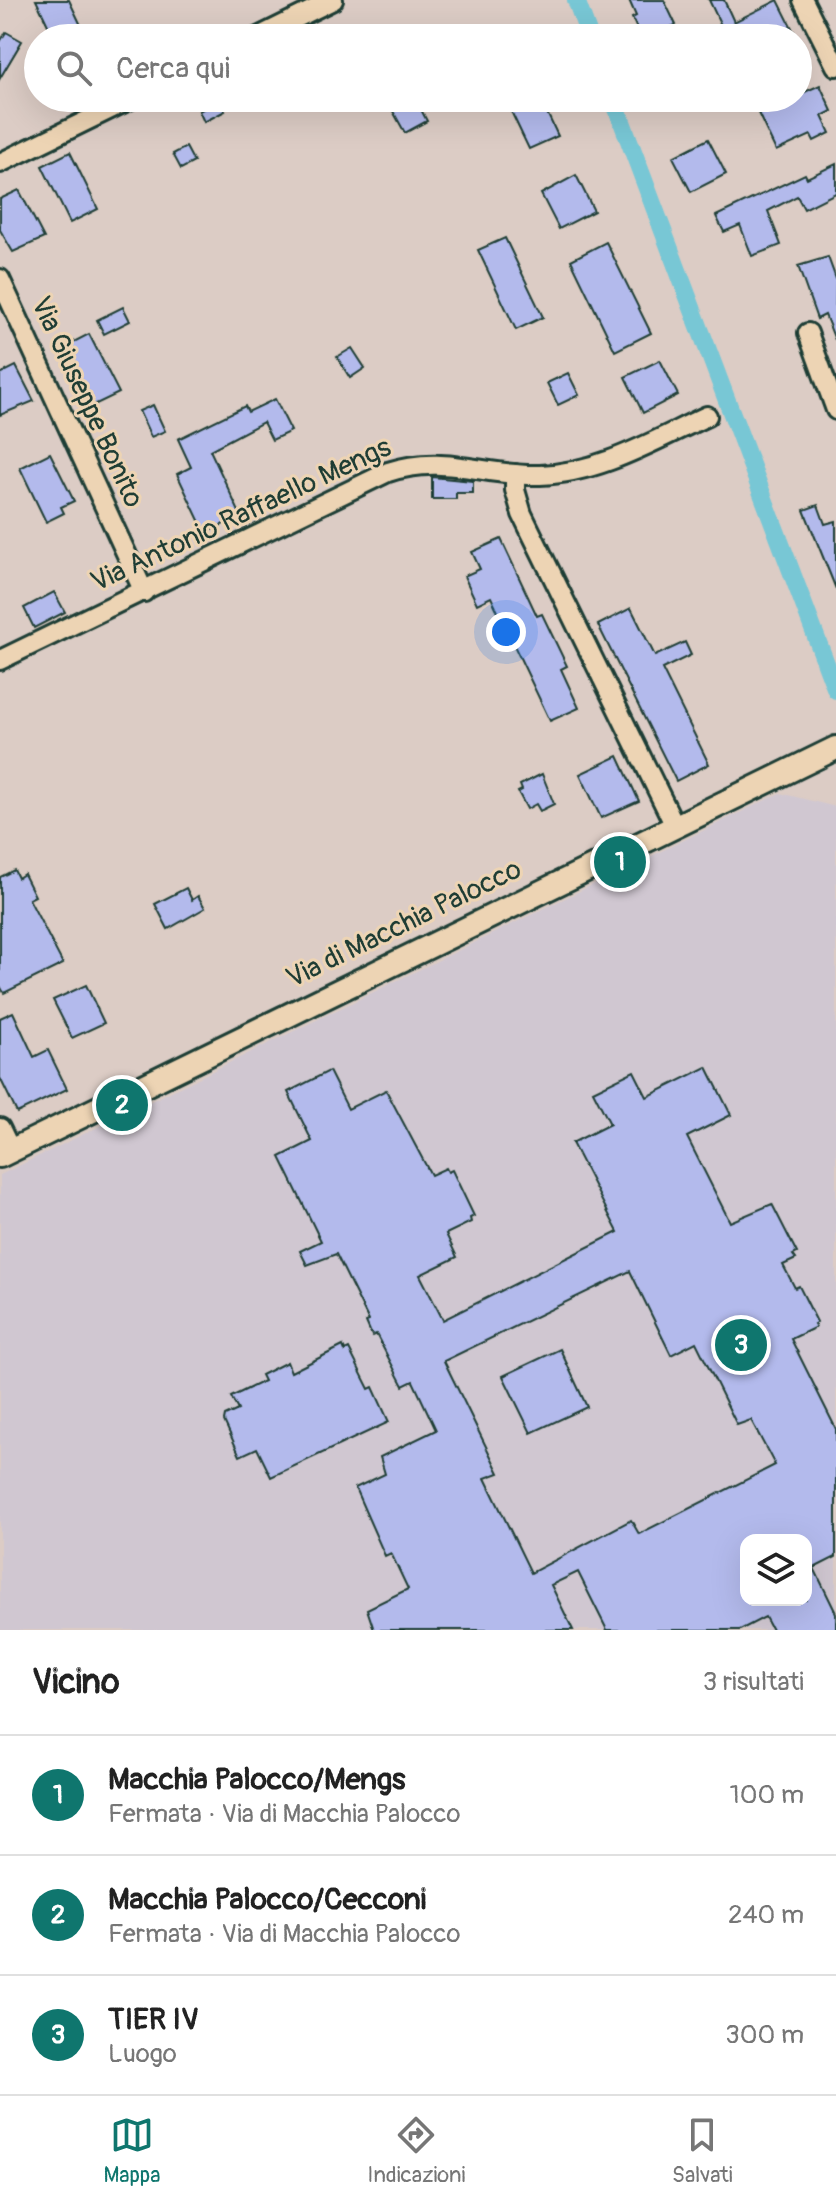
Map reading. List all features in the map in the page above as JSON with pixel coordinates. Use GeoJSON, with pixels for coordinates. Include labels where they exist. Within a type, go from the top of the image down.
{"type":"FeatureCollection","features":[{"type":"Feature","properties":{"kind":"street"},"geometry":{"type":"LineString","coordinates":[[284,24],[333,0]]}},
{"type":"Feature","properties":{"kind":"street"},"geometry":{"type":"LineString","coordinates":[[803,0],[836,66]]}},
{"type":"Feature","properties":{"kind":"street"},"geometry":{"type":"LineString","coordinates":[[0,163],[104,112]]}},
{"type":"Feature","properties":{"kind":"street","name":"Via Giuseppe Bonito"},"geometry":{"type":"LineString","coordinates":[[0,279],[144,592]]}},
{"type":"Feature","properties":{"kind":"street"},"geometry":{"type":"LineString","coordinates":[[808,333],[836,410]]}},
{"type":"Feature","properties":{"kind":"street","name":"Via Antonio Raffaello Mengs"},"geometry":{"type":"LineString","coordinates":[[0,660],[397,469],[447,463],[542,475],[595,466],[707,416]]}},
{"type":"Feature","properties":{"kind":"street"},"geometry":{"type":"LineString","coordinates":[[515,474],[515,490],[522,514],[675,826]]}},
{"type":"Feature","properties":{"kind":"street","name":"Via di Macchia Palocco"},"geometry":{"type":"LineString","coordinates":[[6,1153],[836,748]]}},
{"type":"Feature","properties":{"kind":"street"},"geometry":{"type":"LineString","coordinates":[[0,1128],[6,1153]]}},
{"type":"Feature","properties":{"kind":"shaded area"},"geometry":{"type":"Polygon","coordinates":[[[780,793],[836,807],[836,1630],[0,1630],[0,1175],[780,793]]]}},
{"type":"Feature","properties":{"kind":"building"},"geometry":{"type":"Polygon","coordinates":[[[36,0],[69,0],[80,24],[47,24],[36,0]]]}},
{"type":"Feature","properties":{"kind":"building"},"geometry":{"type":"Polygon","coordinates":[[[629,0],[664,0],[676,24],[635,24],[632,18],[636,16],[629,0]]]}},
{"type":"Feature","properties":{"kind":"building"},"geometry":{"type":"Polygon","coordinates":[[[709,0],[724,0],[734,22],[778,0],[790,24],[720,24],[709,0]]]}},
{"type":"Feature","properties":{"kind":"building"},"geometry":{"type":"Polygon","coordinates":[[[6,32],[22,41],[0,78],[0,42],[6,32]]]}},
{"type":"Feature","properties":{"kind":"building"},"geometry":{"type":"Polygon","coordinates":[[[820,85],[832,111],[822,116],[830,133],[814,141],[811,135],[776,151],[758,113],[812,112],[812,89],[820,85]]]}},
{"type":"Feature","properties":{"kind":"building"},"geometry":{"type":"Polygon","coordinates":[[[199,112],[223,112],[204,122],[199,112]]]}},
{"type":"Feature","properties":{"kind":"building"},"geometry":{"type":"Polygon","coordinates":[[[393,112],[422,112],[427,121],[405,133],[393,112]]]}},
{"type":"Feature","properties":{"kind":"building"},"geometry":{"type":"Polygon","coordinates":[[[511,112],[547,112],[558,136],[529,149],[511,112]]]}},
{"type":"Feature","properties":{"kind":"building"},"geometry":{"type":"Polygon","coordinates":[[[708,139],[726,174],[691,192],[673,157],[708,139]]]}},
{"type":"Feature","properties":{"kind":"building"},"geometry":{"type":"Polygon","coordinates":[[[186,147],[194,162],[181,169],[173,154],[186,147]]]}},
{"type":"Feature","properties":{"kind":"building"},"geometry":{"type":"Polygon","coordinates":[[[70,152],[98,209],[70,223],[42,166],[70,152]]]}},
{"type":"Feature","properties":{"kind":"building"},"geometry":{"type":"Polygon","coordinates":[[[836,164],[836,193],[804,209],[797,196],[768,211],[781,245],[752,256],[740,225],[724,232],[716,216],[805,174],[807,178],[836,164]]]}},
{"type":"Feature","properties":{"kind":"building"},"geometry":{"type":"Polygon","coordinates":[[[576,175],[594,211],[559,229],[541,194],[576,175]]]}},
{"type":"Feature","properties":{"kind":"building"},"geometry":{"type":"Polygon","coordinates":[[[19,190],[44,238],[13,252],[0,230],[0,199],[19,190]]]}},
{"type":"Feature","properties":{"kind":"building"},"geometry":{"type":"Polygon","coordinates":[[[505,238],[543,317],[516,330],[478,250],[505,238]]]}},
{"type":"Feature","properties":{"kind":"building"},"geometry":{"type":"Polygon","coordinates":[[[606,242],[651,333],[615,351],[571,260],[606,242]]]}},
{"type":"Feature","properties":{"kind":"building"},"geometry":{"type":"Polygon","coordinates":[[[828,257],[836,279],[835,340],[825,315],[817,319],[798,266],[828,257]]]}},
{"type":"Feature","properties":{"kind":"building"},"geometry":{"type":"Polygon","coordinates":[[[123,307],[130,321],[104,334],[97,320],[123,307]]]}},
{"type":"Feature","properties":{"kind":"building"},"geometry":{"type":"Polygon","coordinates":[[[89,334],[119,393],[90,407],[60,349],[89,334]]]}},
{"type":"Feature","properties":{"kind":"building"},"geometry":{"type":"Polygon","coordinates":[[[352,348],[365,368],[350,378],[337,357],[352,348]]]}},
{"type":"Feature","properties":{"kind":"building"},"geometry":{"type":"Polygon","coordinates":[[[660,360],[678,395],[643,413],[625,377],[660,360]]]}},
{"type":"Feature","properties":{"kind":"building"},"geometry":{"type":"Polygon","coordinates":[[[16,366],[34,401],[0,415],[0,374],[16,366]]]}},
{"type":"Feature","properties":{"kind":"building"},"geometry":{"type":"Polygon","coordinates":[[[568,373],[579,395],[558,405],[547,383],[568,373]]]}},
{"type":"Feature","properties":{"kind":"building"},"geometry":{"type":"Polygon","coordinates":[[[275,399],[291,431],[272,440],[263,422],[210,450],[241,516],[205,533],[177,474],[191,467],[178,439],[245,406],[248,412],[275,399]]]}},
{"type":"Feature","properties":{"kind":"building"},"geometry":{"type":"Polygon","coordinates":[[[153,405],[165,431],[151,437],[139,411],[153,405]]]}},
{"type":"Feature","properties":{"kind":"building"},"geometry":{"type":"Polygon","coordinates":[[[50,453],[74,501],[61,507],[64,513],[46,522],[20,468],[50,453]]]}},
{"type":"Feature","properties":{"kind":"building"},"geometry":{"type":"Polygon","coordinates":[[[432,477],[473,481],[473,493],[456,493],[456,499],[432,499],[432,477]]]}},
{"type":"Feature","properties":{"kind":"building"},"geometry":{"type":"Polygon","coordinates":[[[818,505],[825,524],[836,521],[836,589],[804,510],[818,505]]]}},
{"type":"Feature","properties":{"kind":"building"},"geometry":{"type":"Polygon","coordinates":[[[501,539],[537,616],[542,614],[567,666],[561,669],[579,708],[550,721],[491,597],[477,604],[464,576],[480,569],[472,552],[501,539]]]}},
{"type":"Feature","properties":{"kind":"building"},"geometry":{"type":"Polygon","coordinates":[[[54,592],[65,612],[34,628],[24,608],[54,592]]]}},
{"type":"Feature","properties":{"kind":"building"},"geometry":{"type":"Polygon","coordinates":[[[631,608],[655,656],[685,642],[691,655],[662,669],[709,764],[676,781],[598,625],[631,608]]]}},
{"type":"Feature","properties":{"kind":"building"},"geometry":{"type":"Polygon","coordinates":[[[618,756],[639,801],[601,818],[580,774],[618,756]]]}},
{"type":"Feature","properties":{"kind":"building"},"geometry":{"type":"Polygon","coordinates":[[[542,774],[554,804],[540,811],[536,804],[527,809],[518,792],[522,790],[520,785],[542,774]]]}},
{"type":"Feature","properties":{"kind":"building"},"geometry":{"type":"Polygon","coordinates":[[[14,870],[18,878],[24,874],[35,896],[29,899],[63,964],[4,993],[0,986],[0,877],[14,870]]]}},
{"type":"Feature","properties":{"kind":"building"},"geometry":{"type":"Polygon","coordinates":[[[186,888],[192,900],[198,896],[205,908],[168,929],[155,904],[186,888]]]}},
{"type":"Feature","properties":{"kind":"building"},"geometry":{"type":"Polygon","coordinates":[[[86,985],[104,1023],[72,1038],[53,1000],[86,985]]]}},
{"type":"Feature","properties":{"kind":"building"},"geometry":{"type":"Polygon","coordinates":[[[13,1012],[34,1057],[48,1050],[67,1089],[17,1113],[0,1078],[0,1018],[13,1012]]]}},
{"type":"Feature","properties":{"kind":"building"},"geometry":{"type":"Polygon","coordinates":[[[707,1067],[731,1115],[687,1137],[730,1222],[772,1204],[797,1253],[793,1255],[796,1259],[783,1265],[795,1288],[799,1286],[817,1322],[814,1324],[816,1327],[791,1339],[836,1429],[836,1557],[814,1568],[836,1613],[836,1630],[772,1630],[765,1617],[740,1630],[607,1630],[578,1572],[551,1585],[573,1630],[374,1630],[367,1609],[408,1589],[391,1553],[385,1556],[355,1488],[385,1474],[380,1457],[436,1430],[413,1381],[403,1386],[376,1334],[372,1336],[366,1322],[369,1321],[336,1254],[307,1265],[300,1251],[321,1241],[280,1157],[312,1141],[288,1092],[329,1071],[348,1109],[386,1090],[431,1175],[446,1168],[448,1172],[452,1170],[474,1216],[470,1218],[471,1222],[446,1234],[457,1257],[420,1275],[443,1320],[618,1232],[572,1143],[610,1124],[593,1091],[634,1071],[647,1097],[707,1067]],[[630,1271],[444,1361],[499,1473],[485,1478],[531,1573],[631,1520],[639,1534],[775,1465],[751,1420],[737,1425],[696,1342],[671,1355],[630,1271]]]}},
{"type":"Feature","properties":{"kind":"building"},"geometry":{"type":"Polygon","coordinates":[[[343,1346],[345,1351],[349,1349],[369,1389],[373,1387],[389,1422],[271,1477],[257,1448],[240,1456],[224,1421],[225,1416],[238,1410],[231,1397],[264,1381],[261,1375],[287,1362],[291,1372],[343,1346]]]}},
{"type":"Feature","properties":{"kind":"building"},"geometry":{"type":"Polygon","coordinates":[[[560,1349],[587,1407],[531,1433],[503,1376],[560,1349]]]}},
{"type":"Feature","properties":{"kind":"waterway"},"geometry":{"type":"LineString","coordinates":[[576,0],[585,24]]}},
{"type":"Feature","properties":{"kind":"waterway"},"geometry":{"type":"LineString","coordinates":[[618,112],[836,690]]}},
{"type":"Feature","properties":{"kind":"place","name":"Macchia Palocco/Mengs"},"geometry":{"type":"Point","coordinates":[620,862]}},
{"type":"Feature","properties":{"kind":"place","name":"Macchia Palocco/Cecconi"},"geometry":{"type":"Point","coordinates":[122,1105]}},
{"type":"Feature","properties":{"kind":"place","name":"TIER IV"},"geometry":{"type":"Point","coordinates":[741,1345]}}]}
